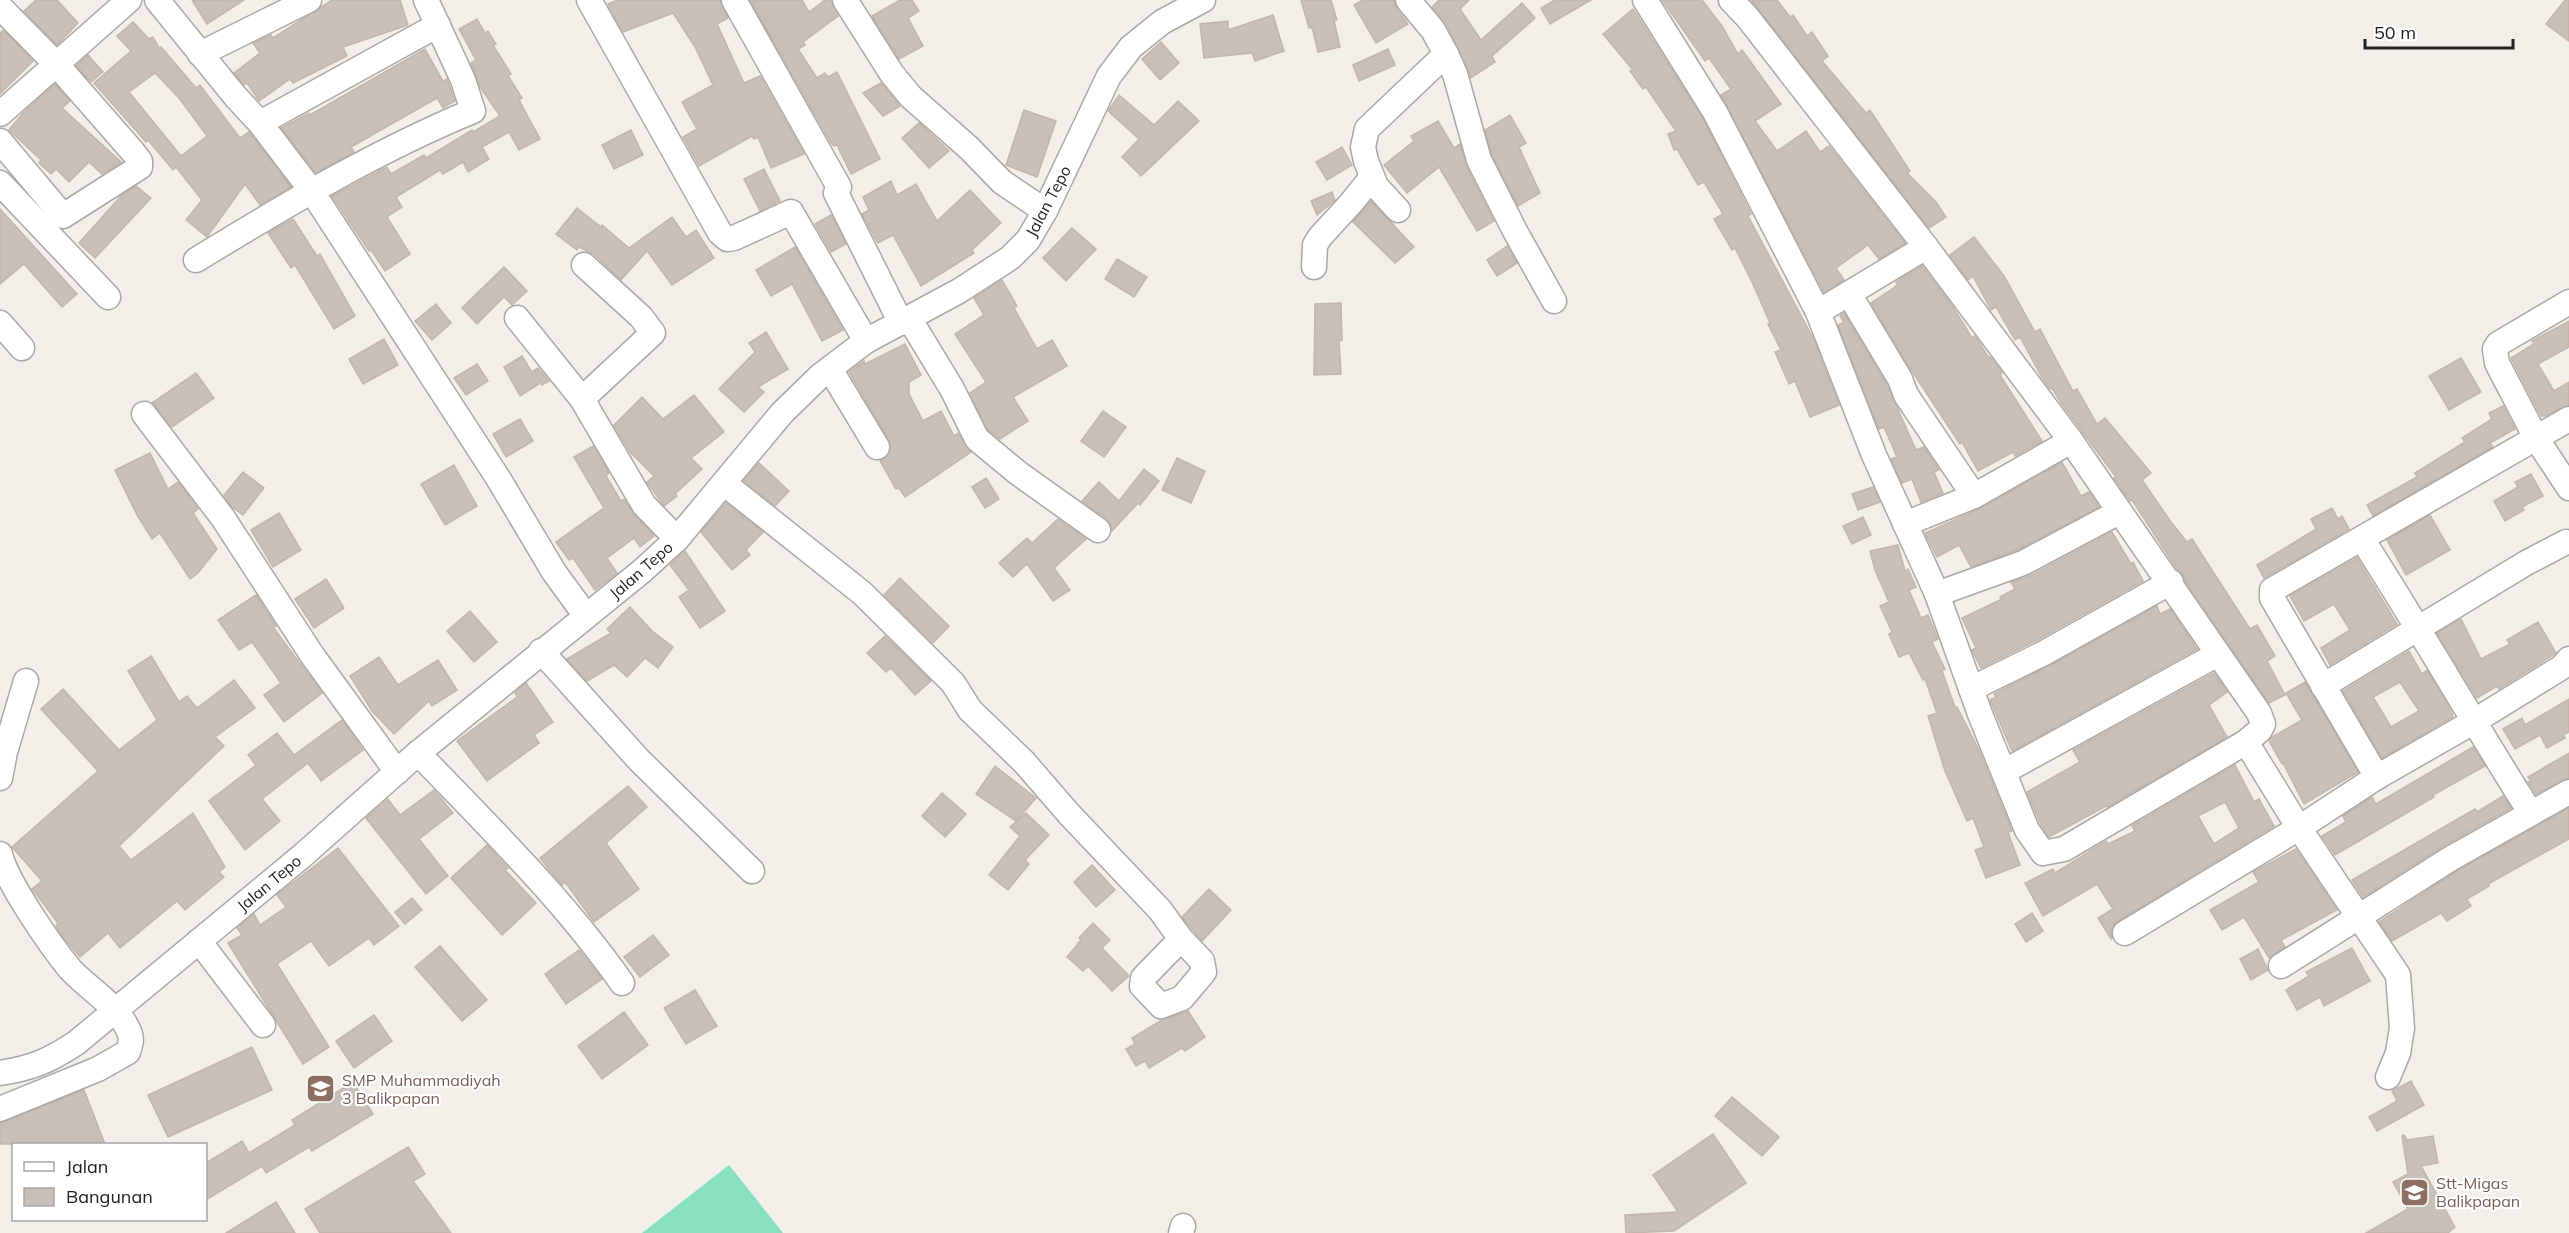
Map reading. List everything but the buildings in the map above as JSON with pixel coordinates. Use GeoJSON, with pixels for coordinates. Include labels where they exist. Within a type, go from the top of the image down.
{"type":"FeatureCollection","features":[{"type":"Feature","properties":{"kind":"street"},"geometry":{"type":"LineString","coordinates":[[0,114],[129,0]]}},
{"type":"Feature","properties":{"kind":"street"},"geometry":{"type":"LineString","coordinates":[[157,0],[260,123],[311,190],[498,478],[554,572],[586,616]]}},
{"type":"Feature","properties":{"kind":"street"},"geometry":{"type":"LineString","coordinates":[[200,54],[309,0]]}},
{"type":"Feature","properties":{"kind":"street"},"geometry":{"type":"LineString","coordinates":[[196,260],[311,190],[442,123],[473,111],[463,80],[426,0]]}},
{"type":"Feature","properties":{"kind":"street"},"geometry":{"type":"LineString","coordinates":[[589,0],[720,233],[727,239],[734,238],[791,212],[866,342]]}},
{"type":"Feature","properties":{"kind":"street"},"geometry":{"type":"LineString","coordinates":[[734,0],[840,188],[836,193],[905,320],[952,389],[977,439],[1018,473],[1098,530]]}},
{"type":"Feature","properties":{"kind":"street"},"geometry":{"type":"LineString","coordinates":[[845,0],[892,74],[911,97],[969,148],[1002,182],[1045,211]]}},
{"type":"Feature","properties":{"kind":"street","name":"Jalan Tepo"},"geometry":{"type":"LineString","coordinates":[[0,1073],[33,1067],[51,1060],[76,1043],[302,856],[418,753],[541,651],[626,585],[677,539],[782,413],[830,369],[866,342],[959,291],[1010,258],[1028,240],[1045,211],[1109,76],[1131,47],[1154,28],[1203,0]]}},
{"type":"Feature","properties":{"kind":"street"},"geometry":{"type":"LineString","coordinates":[[1408,0],[1433,30],[1446,54],[1455,74],[1479,160],[1554,301]]}},
{"type":"Feature","properties":{"kind":"street"},"geometry":{"type":"LineString","coordinates":[[1645,0],[1714,112],[1818,312],[1874,455],[1937,594],[1971,689],[2027,830],[2037,848],[2043,853],[2064,849],[2246,742],[2260,730],[2263,724],[2259,713],[2171,582],[2119,512],[2071,441],[1926,247],[1731,0]]}},
{"type":"Feature","properties":{"kind":"street"},"geometry":{"type":"LineString","coordinates":[[0,7],[57,65],[133,152],[140,161],[140,167],[63,216],[0,141]]}},
{"type":"Feature","properties":{"kind":"street"},"geometry":{"type":"LineString","coordinates":[[260,123],[438,25]]}},
{"type":"Feature","properties":{"kind":"street"},"geometry":{"type":"LineString","coordinates":[[1398,210],[1383,195],[1372,177],[1363,147],[1367,129],[1446,54]]}},
{"type":"Feature","properties":{"kind":"street"},"geometry":{"type":"LineString","coordinates":[[1314,267],[1316,245],[1320,237],[1372,177]]}},
{"type":"Feature","properties":{"kind":"street"},"geometry":{"type":"LineString","coordinates":[[0,183],[108,297]]}},
{"type":"Feature","properties":{"kind":"street"},"geometry":{"type":"LineString","coordinates":[[1818,312],[1926,247]]}},
{"type":"Feature","properties":{"kind":"street"},"geometry":{"type":"LineString","coordinates":[[582,399],[653,333],[641,317],[584,265]]}},
{"type":"Feature","properties":{"kind":"street"},"geometry":{"type":"LineString","coordinates":[[1849,294],[1900,379],[1906,395],[1974,496]]}},
{"type":"Feature","properties":{"kind":"street"},"geometry":{"type":"LineString","coordinates":[[2569,302],[2498,344],[2495,349],[2497,363],[2536,438],[2569,488]]}},
{"type":"Feature","properties":{"kind":"street"},"geometry":{"type":"LineString","coordinates":[[517,318],[582,399],[638,495],[677,539]]}},
{"type":"Feature","properties":{"kind":"street"},"geometry":{"type":"LineString","coordinates":[[0,323],[22,348]]}},
{"type":"Feature","properties":{"kind":"street"},"geometry":{"type":"LineString","coordinates":[[830,369],[877,447]]}},
{"type":"Feature","properties":{"kind":"street"},"geometry":{"type":"LineString","coordinates":[[144,414],[223,518],[312,655],[397,772]]}},
{"type":"Feature","properties":{"kind":"street"},"geometry":{"type":"LineString","coordinates":[[2377,777],[2271,595],[2279,585],[2569,419]]}},
{"type":"Feature","properties":{"kind":"street"},"geometry":{"type":"LineString","coordinates":[[1905,524],[1974,496],[2071,441]]}},
{"type":"Feature","properties":{"kind":"street"},"geometry":{"type":"LineString","coordinates":[[725,484],[862,593],[952,682],[970,710],[1024,762],[1069,814],[1160,910],[1181,939]]}},
{"type":"Feature","properties":{"kind":"street"},"geometry":{"type":"LineString","coordinates":[[1937,594],[2023,563],[2119,512]]}},
{"type":"Feature","properties":{"kind":"street"},"geometry":{"type":"LineString","coordinates":[[2362,539],[2419,628],[2473,722],[2530,812]]}},
{"type":"Feature","properties":{"kind":"street"},"geometry":{"type":"LineString","coordinates":[[2322,686],[2526,563],[2568,548]]}},
{"type":"Feature","properties":{"kind":"street"},"geometry":{"type":"LineString","coordinates":[[1971,689],[2044,653],[2171,582]]}},
{"type":"Feature","properties":{"kind":"street"},"geometry":{"type":"LineString","coordinates":[[541,651],[639,760],[752,871]]}},
{"type":"Feature","properties":{"kind":"street"},"geometry":{"type":"LineString","coordinates":[[2005,771],[2218,654]]}},
{"type":"Feature","properties":{"kind":"street"},"geometry":{"type":"LineString","coordinates":[[2125,933],[2299,828],[2377,777],[2473,722],[2562,667],[2569,659]]}},
{"type":"Feature","properties":{"kind":"street"},"geometry":{"type":"LineString","coordinates":[[0,778],[5,752],[26,681]]}},
{"type":"Feature","properties":{"kind":"street"},"geometry":{"type":"LineString","coordinates":[[2246,742],[2299,828],[2398,975],[2402,1028],[2398,1053],[2388,1077]]}},
{"type":"Feature","properties":{"kind":"street"},"geometry":{"type":"LineString","coordinates":[[418,753],[576,921],[622,983]]}},
{"type":"Feature","properties":{"kind":"street"},"geometry":{"type":"LineString","coordinates":[[2281,966],[2358,916],[2530,812],[2569,792]]}},
{"type":"Feature","properties":{"kind":"street"},"geometry":{"type":"LineString","coordinates":[[0,854],[11,881],[46,937],[70,969],[115,1011],[130,1034],[131,1043],[128,1052],[98,1069],[0,1109]]}},
{"type":"Feature","properties":{"kind":"street"},"geometry":{"type":"LineString","coordinates":[[199,941],[263,1025]]}},
{"type":"Feature","properties":{"kind":"green space"},"geometry":{"type":"Polygon","coordinates":[[[729,1165],[783,1233],[642,1233],[729,1165]]]}},
{"type":"Feature","properties":{"kind":"place","name":"SMP Muhammadiyah 3 Balikpapan"},"geometry":{"type":"Point","coordinates":[321,1089]}},
{"type":"Feature","properties":{"kind":"place","name":"Stt-Migas Balikpapan"},"geometry":{"type":"Point","coordinates":[2415,1192]}}]}
